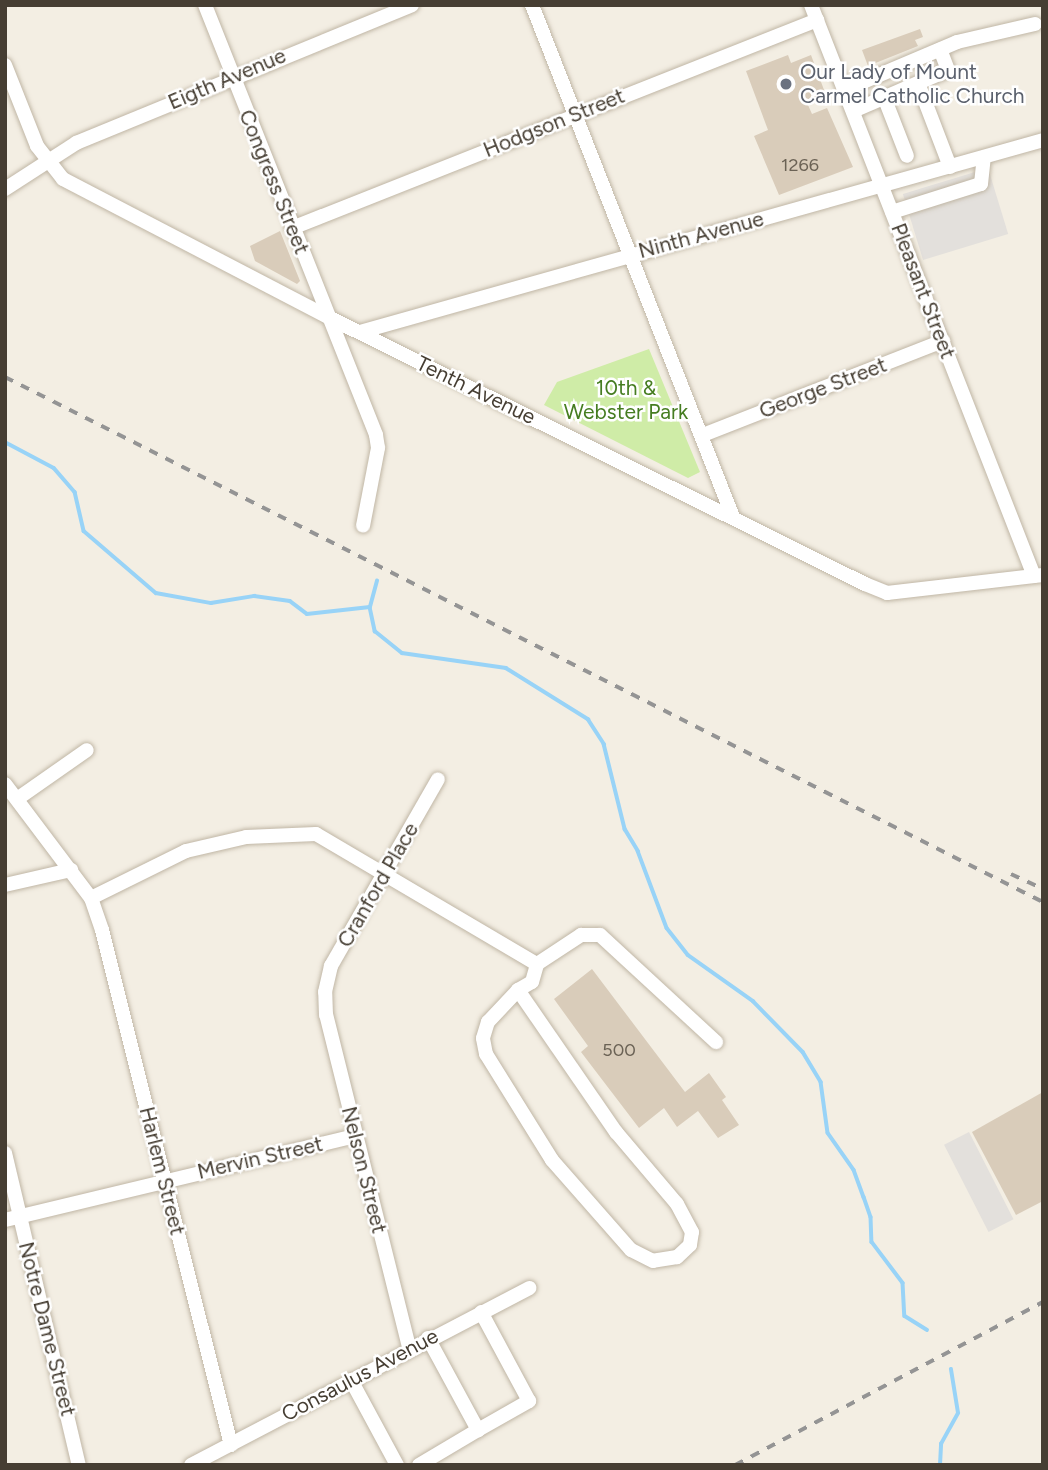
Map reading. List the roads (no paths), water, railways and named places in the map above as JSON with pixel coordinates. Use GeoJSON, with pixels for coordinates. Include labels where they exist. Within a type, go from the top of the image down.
{"type":"FeatureCollection","features":[{"type":"Feature","properties":{"kind":"street","name":"Congress Street"},"geometry":{"type":"LineString","coordinates":[[205,5],[330,318],[378,448],[363,526]]}},
{"type":"Feature","properties":{"kind":"street","name":"Eigth Avenue"},"geometry":{"type":"LineString","coordinates":[[5,189],[76,143],[232,75],[412,5]]}},
{"type":"Feature","properties":{"kind":"street"},"geometry":{"type":"LineString","coordinates":[[532,5],[704,435],[733,517]]}},
{"type":"Feature","properties":{"kind":"street","name":"Pleasant Street"},"geometry":{"type":"LineString","coordinates":[[811,5],[1039,576]]}},
{"type":"Feature","properties":{"kind":"street","name":"Hodgson Street"},"geometry":{"type":"LineString","coordinates":[[292,228],[817,20]]}},
{"type":"Feature","properties":{"kind":"street"},"geometry":{"type":"LineString","coordinates":[[844,90],[940,49],[1035,24]]}},
{"type":"Feature","properties":{"kind":"street"},"geometry":{"type":"LineString","coordinates":[[853,111],[948,70],[940,49]]}},
{"type":"Feature","properties":{"kind":"street"},"geometry":{"type":"LineString","coordinates":[[5,65],[46,161]]}},
{"type":"Feature","properties":{"kind":"street"},"geometry":{"type":"LineString","coordinates":[[918,83],[950,167]]}},
{"type":"Feature","properties":{"kind":"street"},"geometry":{"type":"LineString","coordinates":[[884,97],[907,156]]}},
{"type":"Feature","properties":{"kind":"street","name":"Ninth Avenue"},"geometry":{"type":"LineString","coordinates":[[360,332],[1043,140]]}},
{"type":"Feature","properties":{"kind":"street"},"geometry":{"type":"LineString","coordinates":[[892,212],[981,184],[984,157]]}},
{"type":"Feature","properties":{"kind":"street","name":"Tenth Avenue"},"geometry":{"type":"LineString","coordinates":[[46,161],[63,179],[330,318],[887,593],[1039,576]]}},
{"type":"Feature","properties":{"kind":"street","name":"George Street"},"geometry":{"type":"LineString","coordinates":[[704,435],[943,341]]}},
{"type":"Feature","properties":{"kind":"street"},"geometry":{"type":"LineString","coordinates":[[17,799],[87,750]]}},
{"type":"Feature","properties":{"kind":"street","name":"Cranford Place"},"geometry":{"type":"LineString","coordinates":[[325,992],[331,966],[385,876],[438,779]]}},
{"type":"Feature","properties":{"kind":"street"},"geometry":{"type":"LineString","coordinates":[[5,784],[91,898],[170,859],[246,837],[316,834],[537,964]]}},
{"type":"Feature","properties":{"kind":"street"},"geometry":{"type":"LineString","coordinates":[[5,885],[71,870]]}},
{"type":"Feature","properties":{"kind":"street","name":"Harlem Street"},"geometry":{"type":"LineString","coordinates":[[91,898],[165,1181],[230,1446]]}},
{"type":"Feature","properties":{"kind":"street"},"geometry":{"type":"LineString","coordinates":[[519,990],[616,1132],[677,1204],[692,1232],[690,1245],[677,1257],[653,1261],[631,1250],[552,1160],[486,1054],[483,1038],[488,1021],[519,990],[532,982],[537,964],[581,935],[600,935],[716,1042]]}},
{"type":"Feature","properties":{"kind":"street","name":"Nelson Street"},"geometry":{"type":"LineString","coordinates":[[325,992],[355,1136],[409,1348]]}},
{"type":"Feature","properties":{"kind":"street","name":"Mervin Street"},"geometry":{"type":"LineString","coordinates":[[12,1218],[355,1136]]}},
{"type":"Feature","properties":{"kind":"street","name":"Notre Dame Street"},"geometry":{"type":"LineString","coordinates":[[5,1153],[12,1218],[79,1465]]}},
{"type":"Feature","properties":{"kind":"street","name":"Consaulus Avenue"},"geometry":{"type":"LineString","coordinates":[[192,1465],[428,1338],[530,1288]]}},
{"type":"Feature","properties":{"kind":"street"},"geometry":{"type":"LineString","coordinates":[[419,1465],[529,1401],[481,1312]]}},
{"type":"Feature","properties":{"kind":"street"},"geometry":{"type":"LineString","coordinates":[[428,1338],[478,1430]]}},
{"type":"Feature","properties":{"kind":"street"},"geometry":{"type":"LineString","coordinates":[[351,1380],[397,1465]]}},
{"type":"Feature","properties":{"kind":"waterway"},"geometry":{"type":"LineString","coordinates":[[5,442],[54,468],[75,492],[84,531],[156,593],[211,603],[254,596],[290,601],[307,614],[370,607],[375,631],[402,653],[506,668],[588,719],[604,744],[625,829],[638,851],[667,928],[688,955],[753,1001],[803,1052],[821,1082],[828,1133],[854,1170],[864,1197],[871,1217],[872,1242],[903,1283],[905,1316],[927,1330]]}},
{"type":"Feature","properties":{"kind":"waterway"},"geometry":{"type":"LineString","coordinates":[[370,607],[377,581]]}},
{"type":"Feature","properties":{"kind":"waterway"},"geometry":{"type":"LineString","coordinates":[[940,1465],[941,1444],[958,1413],[951,1370]]}},
{"type":"Feature","properties":{"kind":"railway"},"geometry":{"type":"LineString","coordinates":[[5,377],[1043,902]]}},
{"type":"Feature","properties":{"kind":"railway"},"geometry":{"type":"LineString","coordinates":[[1011,874],[1043,889]]}},
{"type":"Feature","properties":{"kind":"railway"},"geometry":{"type":"LineString","coordinates":[[735,1465],[1043,1302]]}},
{"type":"Feature","properties":{"kind":"place","name":"Our Lady of Mount Carmel Catholic Church"},"geometry":{"type":"Point","coordinates":[786,84]}},
{"type":"Feature","properties":{"kind":"park label","name":"10th & Webster Park"},"geometry":{"type":"Point","coordinates":[626,400]}}]}
